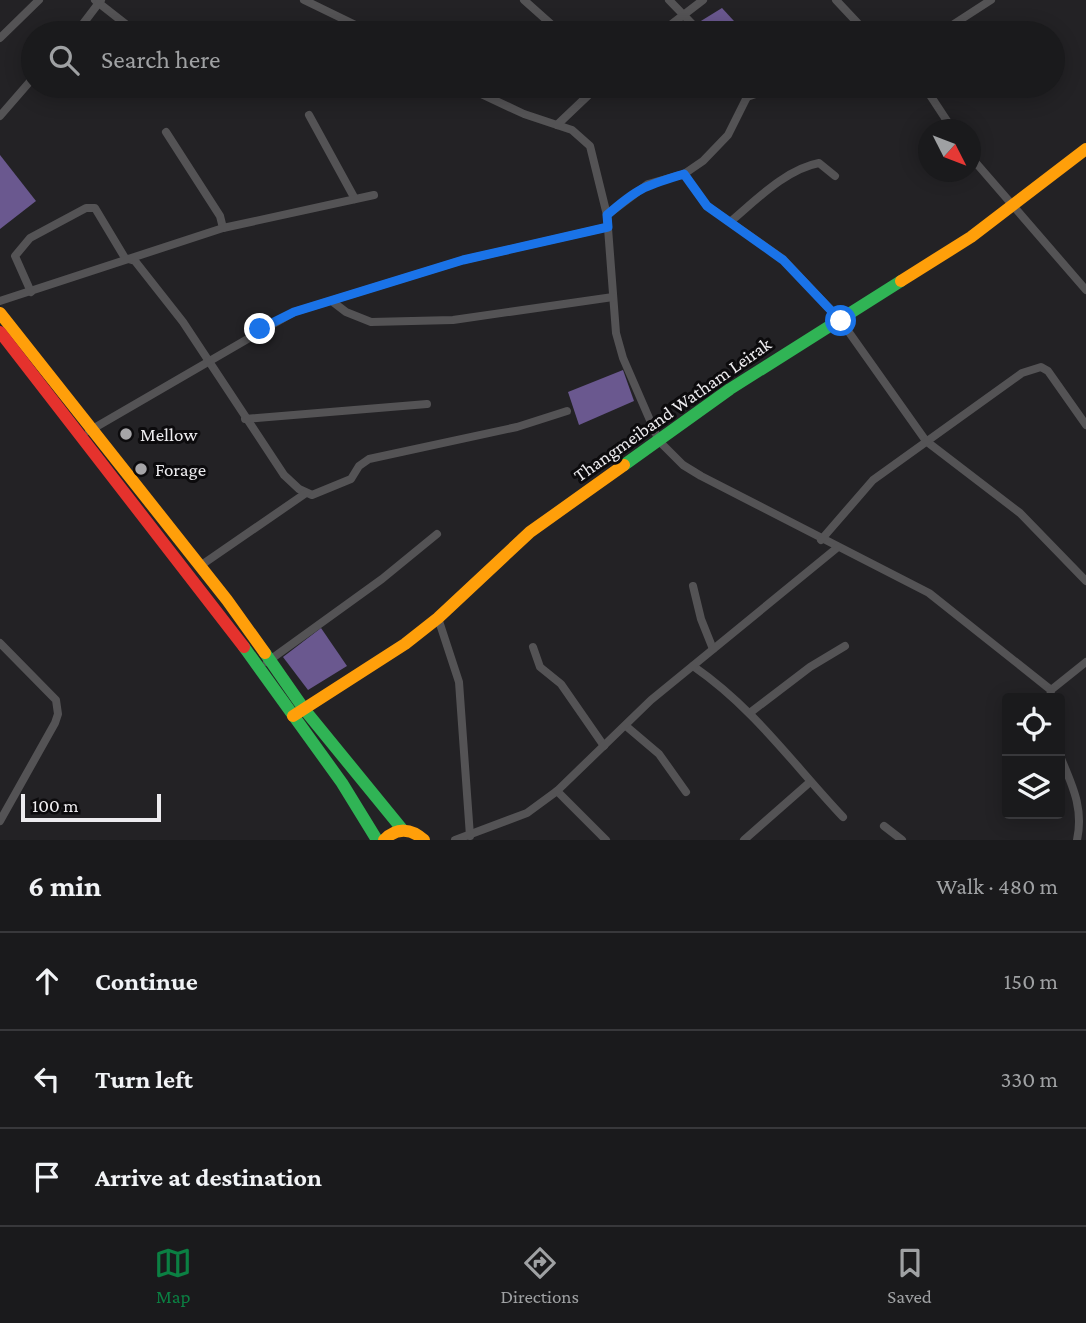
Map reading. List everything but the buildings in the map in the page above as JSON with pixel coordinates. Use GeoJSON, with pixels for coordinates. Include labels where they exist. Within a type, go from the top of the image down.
{"type":"FeatureCollection","features":[{"type":"Feature","properties":{"kind":"main road","name":"Thangmeiband Watham Leirak"},"geometry":{"type":"LineString","coordinates":[[298,712],[384,659],[438,618],[530,533],[748,377],[841,321],[1012,207],[1086,149]]}},
{"type":"Feature","properties":{"kind":"main road"},"geometry":{"type":"LineString","coordinates":[[0,313],[259,668],[402,829]]}},
{"type":"Feature","properties":{"kind":"main road"},"geometry":{"type":"LineString","coordinates":[[0,332],[200,566],[270,659],[298,712],[377,840]]}},
{"type":"Feature","properties":{"kind":"main road"},"geometry":{"type":"LineString","coordinates":[[384,840],[394,831],[402,829],[411,830],[424,840]]}},
{"type":"Feature","properties":{"kind":"street"},"geometry":{"type":"LineString","coordinates":[[0,38],[39,0]]}},
{"type":"Feature","properties":{"kind":"street"},"geometry":{"type":"LineString","coordinates":[[304,0],[347,21]]}},
{"type":"Feature","properties":{"kind":"street"},"geometry":{"type":"LineString","coordinates":[[524,0],[548,21]]}},
{"type":"Feature","properties":{"kind":"street"},"geometry":{"type":"LineString","coordinates":[[669,0],[691,21]]}},
{"type":"Feature","properties":{"kind":"street"},"geometry":{"type":"LineString","coordinates":[[674,21],[703,0]]}},
{"type":"Feature","properties":{"kind":"street"},"geometry":{"type":"LineString","coordinates":[[836,0],[856,21]]}},
{"type":"Feature","properties":{"kind":"street"},"geometry":{"type":"LineString","coordinates":[[84,21],[98,1],[122,21]]}},
{"type":"Feature","properties":{"kind":"street"},"geometry":{"type":"LineString","coordinates":[[957,21],[986,1]]}},
{"type":"Feature","properties":{"kind":"street"},"geometry":{"type":"LineString","coordinates":[[0,117],[21,93]]}},
{"type":"Feature","properties":{"kind":"street"},"geometry":{"type":"LineString","coordinates":[[490,98],[524,114],[572,130],[590,146],[607,215],[616,333],[623,358],[659,441],[683,465],[701,476],[821,540],[929,593],[1049,693]]}},
{"type":"Feature","properties":{"kind":"street"},"geometry":{"type":"LineString","coordinates":[[557,124],[584,98]]}},
{"type":"Feature","properties":{"kind":"street"},"geometry":{"type":"LineString","coordinates":[[607,215],[648,184],[684,174],[714,152],[728,135],[746,98]]}},
{"type":"Feature","properties":{"kind":"street"},"geometry":{"type":"LineString","coordinates":[[932,98],[946,119]]}},
{"type":"Feature","properties":{"kind":"street"},"geometry":{"type":"LineString","coordinates":[[309,115],[355,199]]}},
{"type":"Feature","properties":{"kind":"street"},"geometry":{"type":"LineString","coordinates":[[166,132],[220,216],[223,228]]}},
{"type":"Feature","properties":{"kind":"street"},"geometry":{"type":"LineString","coordinates":[[730,222],[772,187],[810,165],[819,163],[835,176]]}},
{"type":"Feature","properties":{"kind":"street"},"geometry":{"type":"LineString","coordinates":[[981,168],[1012,207],[1084,285]]}},
{"type":"Feature","properties":{"kind":"street"},"geometry":{"type":"LineString","coordinates":[[684,174],[707,206],[783,260],[841,321],[926,441],[1020,513],[1086,581]]}},
{"type":"Feature","properties":{"kind":"street"},"geometry":{"type":"LineString","coordinates":[[0,301],[223,228],[374,195]]}},
{"type":"Feature","properties":{"kind":"street"},"geometry":{"type":"LineString","coordinates":[[30,292],[15,256],[30,238],[86,208],[96,208],[125,258],[140,267],[184,322],[284,475],[306,493]]}},
{"type":"Feature","properties":{"kind":"street"},"geometry":{"type":"LineString","coordinates":[[85,433],[278,319],[463,260],[608,227]]}},
{"type":"Feature","properties":{"kind":"street"},"geometry":{"type":"LineString","coordinates":[[333,302],[346,312],[371,322],[453,320],[613,297]]}},
{"type":"Feature","properties":{"kind":"street"},"geometry":{"type":"LineString","coordinates":[[821,540],[873,480],[1022,373],[1041,367],[1048,371],[1086,425]]}},
{"type":"Feature","properties":{"kind":"street"},"geometry":{"type":"LineString","coordinates":[[245,419],[426,404]]}},
{"type":"Feature","properties":{"kind":"street"},"geometry":{"type":"LineString","coordinates":[[200,566],[306,493],[319,493],[351,480],[359,466],[369,459],[517,427],[567,411]]}},
{"type":"Feature","properties":{"kind":"street"},"geometry":{"type":"LineString","coordinates":[[259,668],[382,579],[437,534]]}},
{"type":"Feature","properties":{"kind":"street"},"geometry":{"type":"LineString","coordinates":[[455,840],[527,813],[556,791],[651,700],[838,547]]}},
{"type":"Feature","properties":{"kind":"street"},"geometry":{"type":"LineString","coordinates":[[694,586],[701,619],[713,649]]}},
{"type":"Feature","properties":{"kind":"street"},"geometry":{"type":"LineString","coordinates":[[438,618],[459,682],[470,835]]}},
{"type":"Feature","properties":{"kind":"street"},"geometry":{"type":"LineString","coordinates":[[0,643],[56,700],[58,707],[55,723],[0,821]]}},
{"type":"Feature","properties":{"kind":"street"},"geometry":{"type":"LineString","coordinates":[[751,712],[810,667],[845,646]]}},
{"type":"Feature","properties":{"kind":"street"},"geometry":{"type":"LineString","coordinates":[[533,647],[540,667],[561,684],[604,746]]}},
{"type":"Feature","properties":{"kind":"street"},"geometry":{"type":"LineString","coordinates":[[1051,693],[1086,662]]}},
{"type":"Feature","properties":{"kind":"street"},"geometry":{"type":"LineString","coordinates":[[693,666],[728,690],[751,712],[843,817]]}},
{"type":"Feature","properties":{"kind":"street"},"geometry":{"type":"LineString","coordinates":[[626,726],[659,754],[685,792]]}},
{"type":"Feature","properties":{"kind":"street"},"geometry":{"type":"LineString","coordinates":[[1060,756],[1079,806],[1081,822],[1077,840]]}},
{"type":"Feature","properties":{"kind":"street"},"geometry":{"type":"LineString","coordinates":[[744,840],[810,782]]}},
{"type":"Feature","properties":{"kind":"street"},"geometry":{"type":"LineString","coordinates":[[556,791],[606,840]]}},
{"type":"Feature","properties":{"kind":"street"},"geometry":{"type":"LineString","coordinates":[[884,826],[902,840]]}},
{"type":"Feature","properties":{"kind":"shaded area"},"geometry":{"type":"Polygon","coordinates":[[[722,8],[734,21],[701,21],[722,8]]]}},
{"type":"Feature","properties":{"kind":"shaded area"},"geometry":{"type":"Polygon","coordinates":[[[0,155],[36,201],[0,229],[0,155]]]}},
{"type":"Feature","properties":{"kind":"shaded area"},"geometry":{"type":"Polygon","coordinates":[[[623,370],[634,401],[579,425],[568,392],[623,370]]]}},
{"type":"Feature","properties":{"kind":"shaded area"},"geometry":{"type":"Polygon","coordinates":[[[321,628],[347,666],[308,690],[283,657],[321,628]]]}},
{"type":"Feature","properties":{"kind":"traffic: fast"},"geometry":{"type":"LineString","coordinates":[[624,465],[730,389],[901,281]]}},
{"type":"Feature","properties":{"kind":"traffic: fast"},"geometry":{"type":"LineString","coordinates":[[244,647],[342,783],[377,840]]}},
{"type":"Feature","properties":{"kind":"traffic: fast"},"geometry":{"type":"LineString","coordinates":[[265,653],[304,709],[402,829]]}},
{"type":"Feature","properties":{"kind":"traffic: slow"},"geometry":{"type":"LineString","coordinates":[[901,281],[971,237],[1086,149]]}},
{"type":"Feature","properties":{"kind":"traffic: slow"},"geometry":{"type":"LineString","coordinates":[[0,313],[227,600],[265,653]]}},
{"type":"Feature","properties":{"kind":"traffic: slow"},"geometry":{"type":"LineString","coordinates":[[293,716],[405,644],[438,618],[530,532],[624,465]]}},
{"type":"Feature","properties":{"kind":"traffic: slow"},"geometry":{"type":"LineString","coordinates":[[384,840],[399,831],[409,831],[424,840]]}},
{"type":"Feature","properties":{"kind":"traffic: jam"},"geometry":{"type":"LineString","coordinates":[[0,332],[244,647]]}},
{"type":"Feature","properties":{"kind":"place","name":"Mellow"},"geometry":{"type":"Point","coordinates":[126,434]}},
{"type":"Feature","properties":{"kind":"place","name":"Forage"},"geometry":{"type":"Point","coordinates":[141,469]}},
{"type":"Feature","properties":{"kind":"route"},"geometry":{"type":"LineString","coordinates":[[260,329],[294,312],[463,260],[608,227],[607,215],[627,197],[660,179],[684,174],[707,206],[783,260],[841,321]]}}]}
